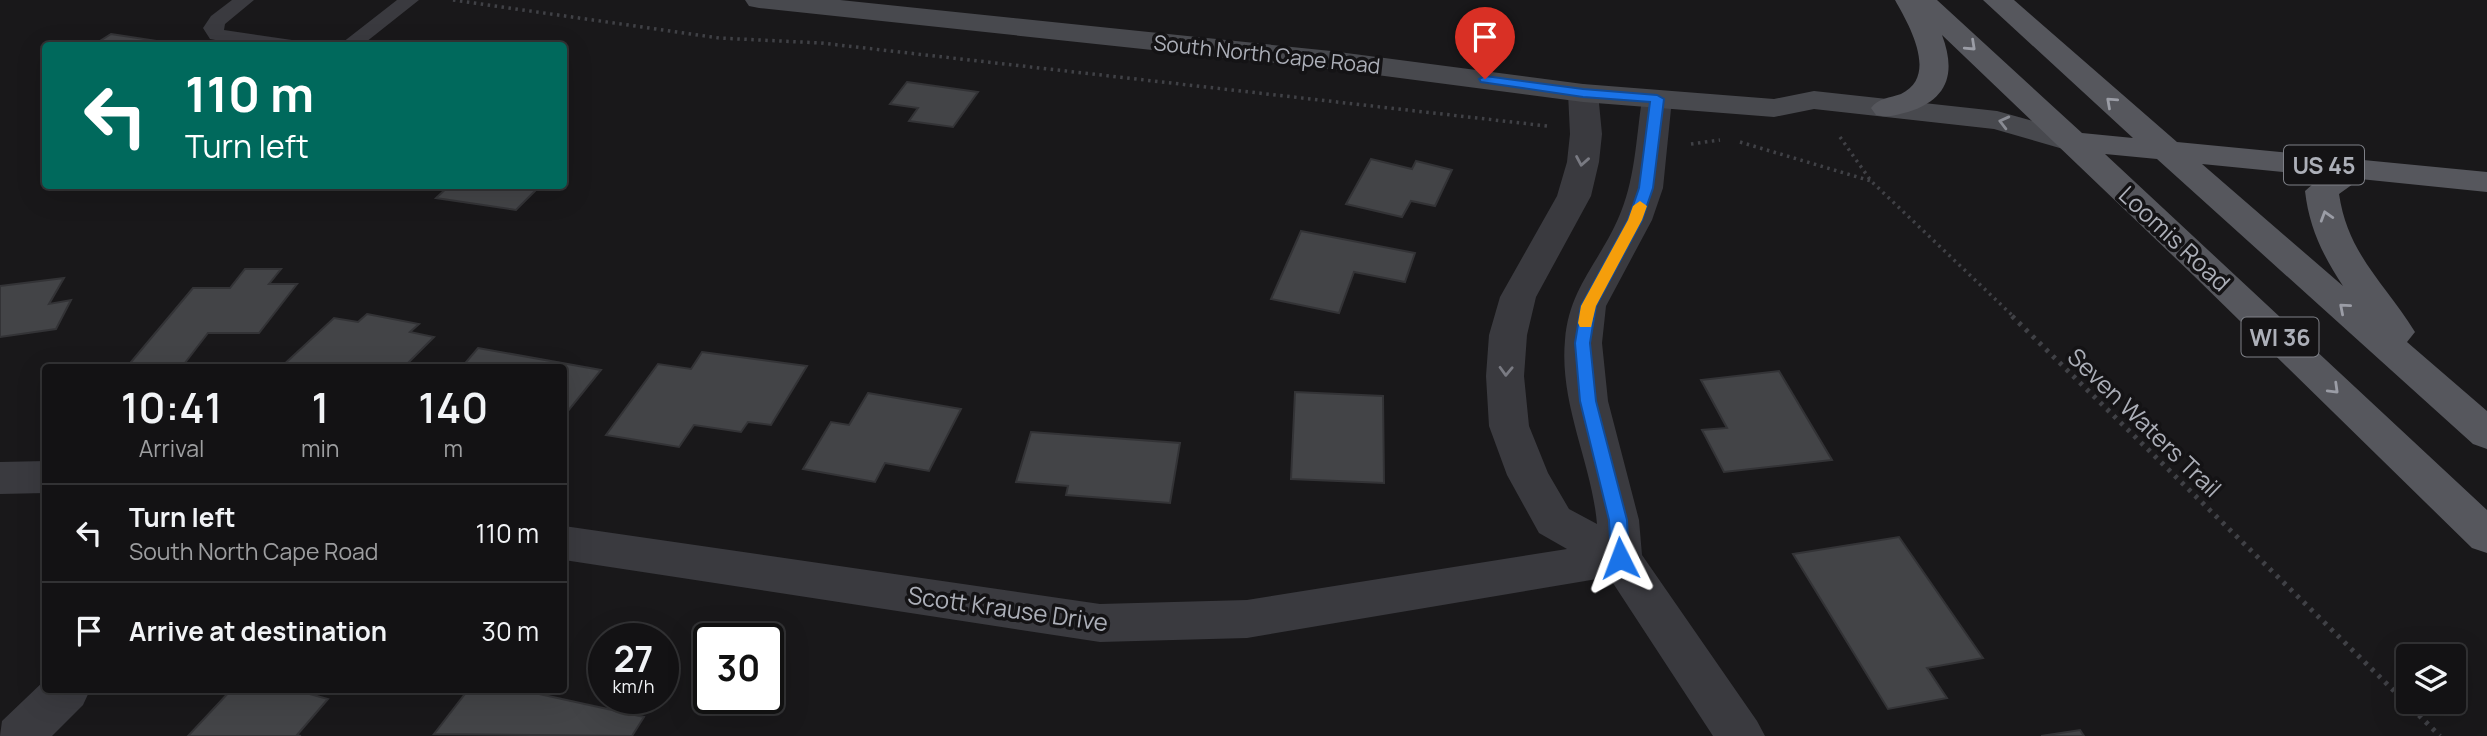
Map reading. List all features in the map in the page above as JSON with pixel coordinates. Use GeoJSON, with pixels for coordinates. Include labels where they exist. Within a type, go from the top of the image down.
{"type":"FeatureCollection","features":[{"type":"Feature","properties":{"kind":"main road","name":"South North Cape Road"},"geometry":{"type":"LineString","coordinates":[[759,0],[1331,60],[1583,93],[1774,108],[1814,100],[1997,120],[2070,141]]}},
{"type":"Feature","properties":{"kind":"main road"},"geometry":{"type":"LineString","coordinates":[[1887,108],[1923,93],[1935,76],[1925,27],[1909,0]]}},
{"type":"Feature","properties":{"kind":"main road","name":"Loomis Road"},"geometry":{"type":"LineString","coordinates":[[1921,0],[2070,141],[2147,209],[2487,536]]}},
{"type":"Feature","properties":{"kind":"main road"},"geometry":{"type":"LineString","coordinates":[[1997,0],[2161,148]]}},
{"type":"Feature","properties":{"kind":"main road","name":"South North Cape Road"},"geometry":{"type":"LineString","coordinates":[[1774,108],[1819,126],[2013,147],[2070,141],[2487,182]]}},
{"type":"Feature","properties":{"kind":"main road","name":"WI 36"},"geometry":{"type":"LineString","coordinates":[[2161,148],[2487,434]]}},
{"type":"Feature","properties":{"kind":"main road"},"geometry":{"type":"LineString","coordinates":[[2355,168],[2322,191],[2323,210],[2327,221],[2336,243],[2359,282],[2443,396]]}},
{"type":"Feature","properties":{"kind":"street"},"geometry":{"type":"LineString","coordinates":[[1583,93],[1586,134],[1583,162],[1574,196],[1518,297],[1508,335],[1505,376],[1509,426],[1528,475],[1554,522],[1620,558],[1740,736]]}},
{"type":"Feature","properties":{"kind":"street"},"geometry":{"type":"LineString","coordinates":[[1620,558],[1618,520],[1588,401],[1583,343],[1588,306],[1635,220],[1646,188],[1657,99]]}},
{"type":"Feature","properties":{"kind":"street"},"geometry":{"type":"LineString","coordinates":[[0,478],[42,477]]}},
{"type":"Feature","properties":{"kind":"street","name":"Scott Krause Drive"},"geometry":{"type":"LineString","coordinates":[[567,543],[1100,623],[1247,619],[1620,558]]}},
{"type":"Feature","properties":{"kind":"street"},"geometry":{"type":"LineString","coordinates":[[19,736],[63,693]]}},
{"type":"Feature","properties":{"kind":"lane"},"geometry":{"type":"LineString","coordinates":[[244,0],[218,20],[214,29],[217,35],[265,42]]}},
{"type":"Feature","properties":{"kind":"lane"},"geometry":{"type":"LineString","coordinates":[[353,42],[409,0]]}},
{"type":"Feature","properties":{"kind":"path"},"geometry":{"type":"LineString","coordinates":[[453,0],[719,37],[821,43],[1545,126]]}},
{"type":"Feature","properties":{"kind":"path","name":"Seven Waters Trail"},"geometry":{"type":"LineString","coordinates":[[1834,127],[1871,181],[1954,258],[2440,736]]}},
{"type":"Feature","properties":{"kind":"path"},"geometry":{"type":"LineString","coordinates":[[1683,144],[1718,140],[1741,142],[1871,181]]}},
{"type":"Feature","properties":{"kind":"building"},"geometry":{"type":"Polygon","coordinates":[[[111,34],[164,42],[98,42],[111,34]]]}},
{"type":"Feature","properties":{"kind":"building"},"geometry":{"type":"Polygon","coordinates":[[[907,82],[978,92],[953,127],[909,121],[918,108],[890,104],[907,82]]]}},
{"type":"Feature","properties":{"kind":"building"},"geometry":{"type":"Polygon","coordinates":[[[1371,159],[1412,169],[1416,161],[1452,170],[1435,206],[1411,201],[1402,217],[1346,204],[1371,159]]]}},
{"type":"Feature","properties":{"kind":"building"},"geometry":{"type":"Polygon","coordinates":[[[446,189],[537,189],[516,210],[436,198],[446,189]]]}},
{"type":"Feature","properties":{"kind":"building"},"geometry":{"type":"Polygon","coordinates":[[[1301,231],[1415,253],[1405,282],[1354,272],[1339,313],[1271,299],[1301,231]]]}},
{"type":"Feature","properties":{"kind":"building"},"geometry":{"type":"Polygon","coordinates":[[[245,269],[281,269],[269,284],[297,284],[259,333],[208,333],[184,364],[129,364],[193,288],[230,288],[245,269]]]}},
{"type":"Feature","properties":{"kind":"building"},"geometry":{"type":"Polygon","coordinates":[[[64,278],[49,304],[71,300],[56,329],[0,337],[0,286],[64,278]]]}},
{"type":"Feature","properties":{"kind":"building"},"geometry":{"type":"Polygon","coordinates":[[[367,314],[419,324],[410,332],[434,337],[407,364],[284,364],[334,318],[358,322],[367,314]]]}},
{"type":"Feature","properties":{"kind":"building"},"geometry":{"type":"Polygon","coordinates":[[[478,348],[601,370],[567,412],[567,364],[464,364],[478,348]]]}},
{"type":"Feature","properties":{"kind":"building"},"geometry":{"type":"Polygon","coordinates":[[[702,352],[807,366],[771,425],[748,422],[741,432],[694,425],[679,447],[606,435],[658,364],[691,369],[702,352]]]}},
{"type":"Feature","properties":{"kind":"building"},"geometry":{"type":"Polygon","coordinates":[[[1779,371],[1832,460],[1724,472],[1702,430],[1727,428],[1701,380],[1779,371]]]}},
{"type":"Feature","properties":{"kind":"building"},"geometry":{"type":"Polygon","coordinates":[[[1295,392],[1383,396],[1384,483],[1291,479],[1295,392]]]}},
{"type":"Feature","properties":{"kind":"building"},"geometry":{"type":"Polygon","coordinates":[[[868,393],[961,409],[929,471],[885,463],[875,482],[803,469],[831,422],[849,425],[868,393]]]}},
{"type":"Feature","properties":{"kind":"building"},"geometry":{"type":"Polygon","coordinates":[[[1031,432],[1180,443],[1170,503],[1066,495],[1068,486],[1016,482],[1031,432]]]}},
{"type":"Feature","properties":{"kind":"building"},"geometry":{"type":"Polygon","coordinates":[[[1899,537],[1983,658],[1927,668],[1947,698],[1888,709],[1793,554],[1899,537]]]}},
{"type":"Feature","properties":{"kind":"building"},"geometry":{"type":"Polygon","coordinates":[[[228,693],[306,693],[328,699],[297,735],[301,736],[188,736],[228,693]]]}},
{"type":"Feature","properties":{"kind":"building"},"geometry":{"type":"Polygon","coordinates":[[[466,693],[535,693],[588,705],[588,714],[630,714],[644,717],[632,736],[434,734],[466,693]]]}},
{"type":"Feature","properties":{"kind":"building"},"geometry":{"type":"Polygon","coordinates":[[[2080,730],[2084,736],[2041,736],[2080,730]]]}},
{"type":"Feature","properties":{"kind":"slow traffic"},"geometry":{"type":"LineString","coordinates":[[1586,323],[1588,306],[1640,206]]}},
{"type":"Feature","properties":{"kind":"route"},"geometry":{"type":"LineString","coordinates":[[1485,79],[1583,93],[1657,99],[1646,188],[1635,220],[1588,306],[1583,343],[1588,401],[1618,520],[1620,558]]}}]}
